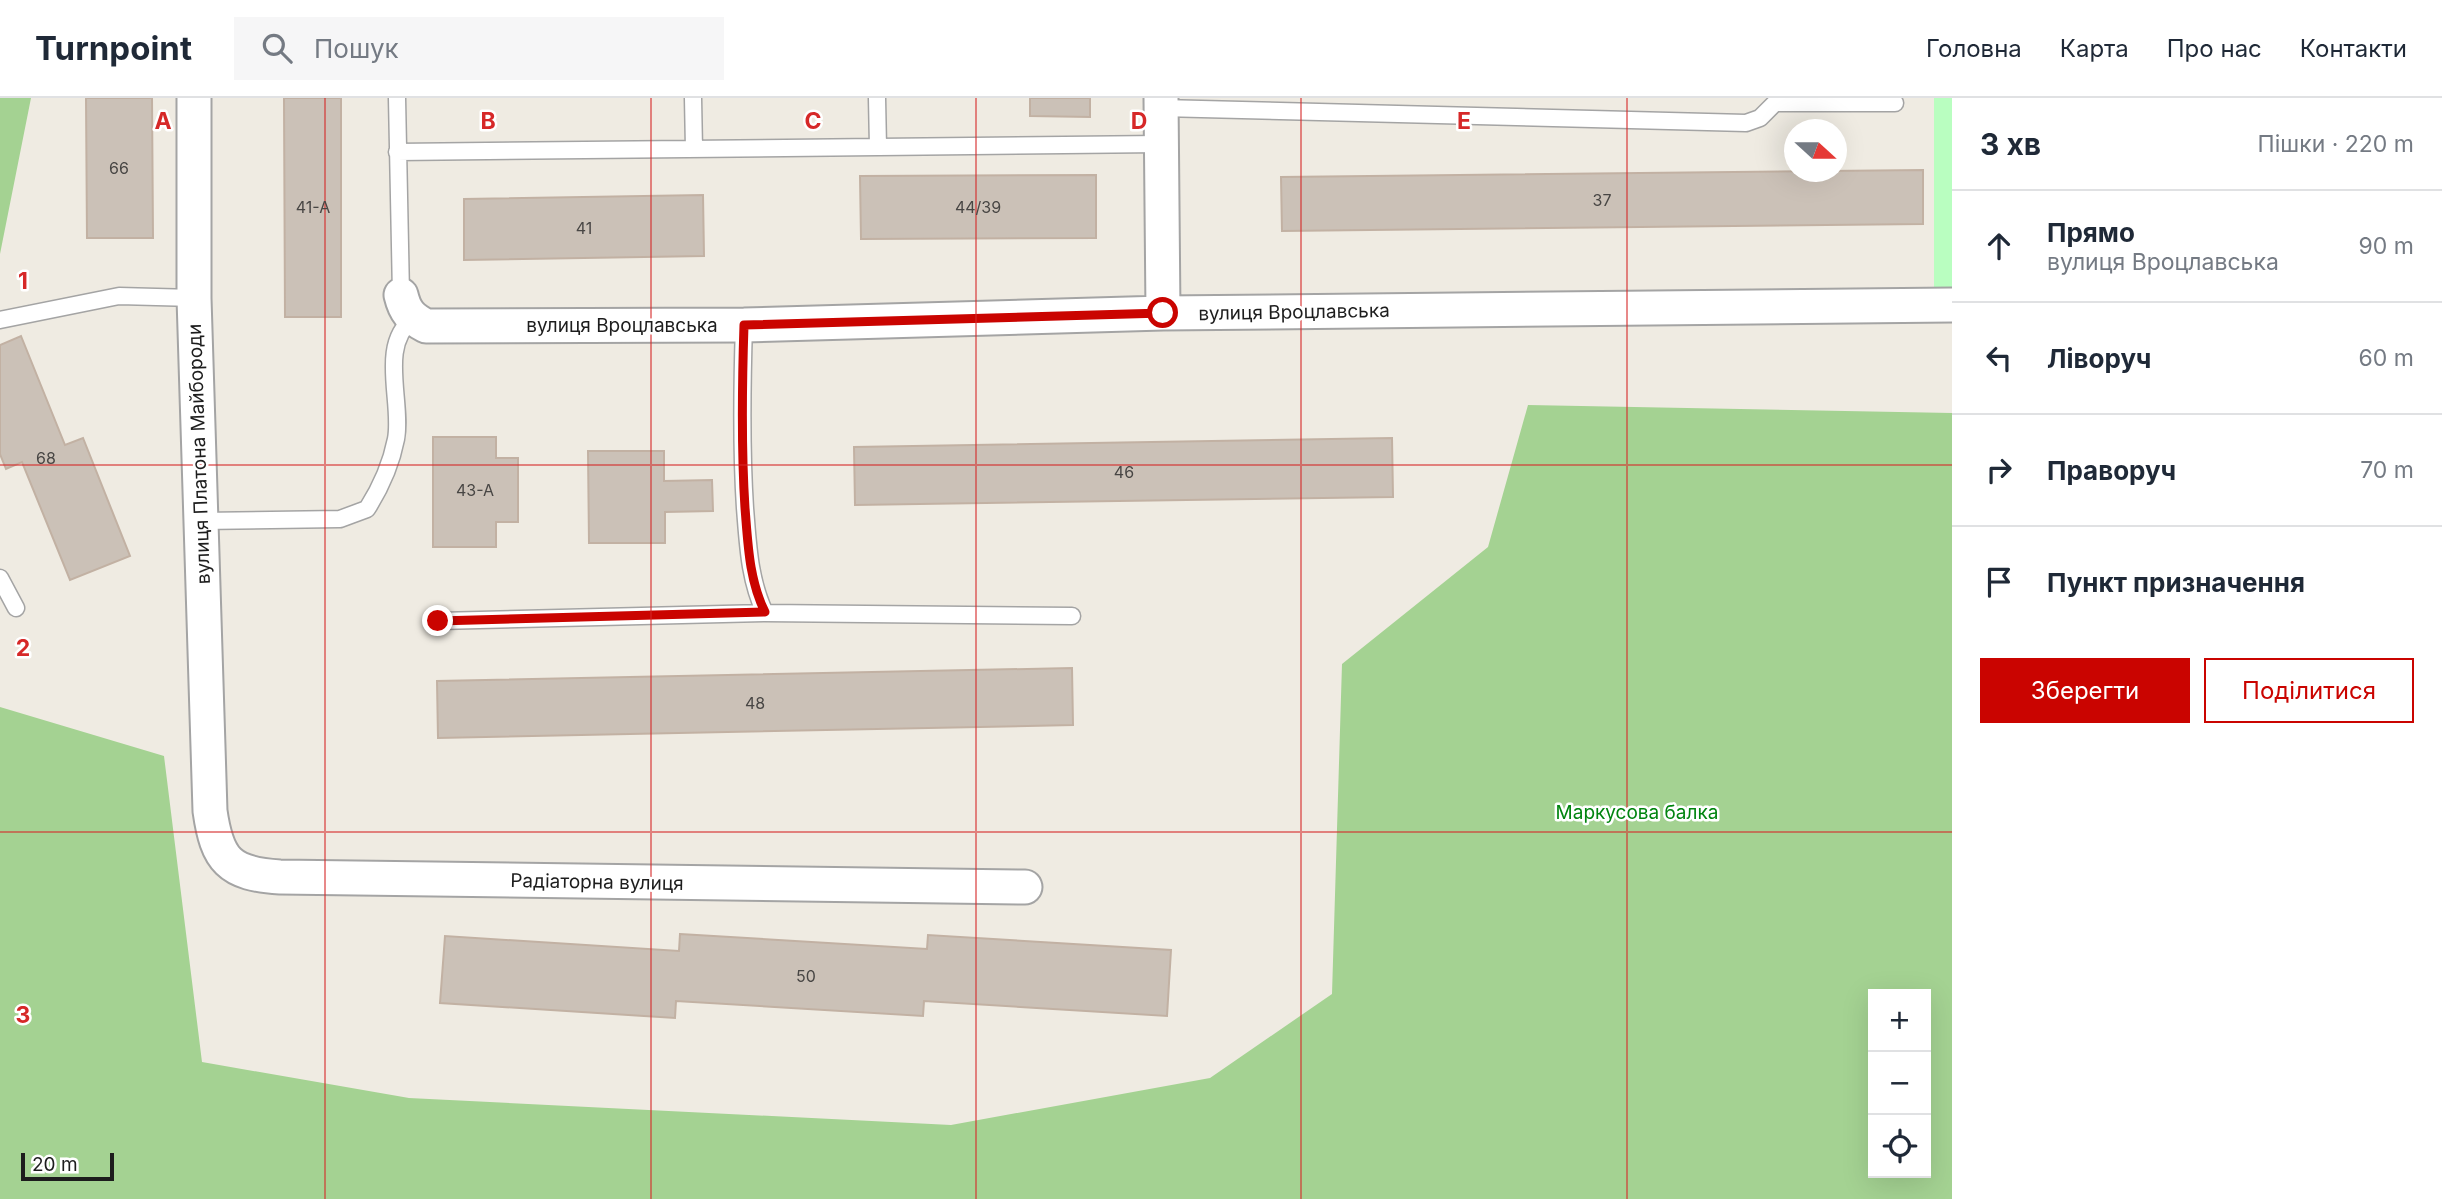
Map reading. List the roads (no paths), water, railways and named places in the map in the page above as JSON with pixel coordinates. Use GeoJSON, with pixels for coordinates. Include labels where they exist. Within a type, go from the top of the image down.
{"type":"FeatureCollection","features":[{"type":"Feature","properties":{"kind":"street","name":"вулиця Платона Майбороди"},"geometry":{"type":"LineString","coordinates":[[194,98],[194,298],[209,811]]}},
{"type":"Feature","properties":{"kind":"street"},"geometry":{"type":"LineString","coordinates":[[1161,103],[1163,313]]}},
{"type":"Feature","properties":{"kind":"street","name":"вулиця Вроцлавська"},"geometry":{"type":"LineString","coordinates":[[407,307],[426,326],[744,325],[1163,313],[1952,305]]}},
{"type":"Feature","properties":{"kind":"street","name":"Радіаторна вулиця"},"geometry":{"type":"LineString","coordinates":[[209,811],[214,837],[223,857],[237,870],[254,875],[1025,887]]}},
{"type":"Feature","properties":{"kind":"lane"},"geometry":{"type":"LineString","coordinates":[[201,521],[340,519],[368,509],[390,464],[397,435],[396,349],[405,325],[407,307],[397,152],[397,98]]}},
{"type":"Feature","properties":{"kind":"lane"},"geometry":{"type":"LineString","coordinates":[[693,98],[694,149]]}},
{"type":"Feature","properties":{"kind":"lane"},"geometry":{"type":"LineString","coordinates":[[877,98],[878,147]]}},
{"type":"Feature","properties":{"kind":"lane"},"geometry":{"type":"LineString","coordinates":[[1161,103],[1746,123],[1760,118],[1778,100],[1895,103]]}},
{"type":"Feature","properties":{"kind":"lane"},"geometry":{"type":"LineString","coordinates":[[397,152],[1161,144]]}},
{"type":"Feature","properties":{"kind":"lane"},"geometry":{"type":"LineString","coordinates":[[0,320],[119,296],[194,298]]}},
{"type":"Feature","properties":{"kind":"lane"},"geometry":{"type":"LineString","coordinates":[[744,325],[741,441],[745,508],[754,591],[765,612]]}},
{"type":"Feature","properties":{"kind":"lane"},"geometry":{"type":"LineString","coordinates":[[0,578],[16,608]]}},
{"type":"Feature","properties":{"kind":"lane"},"geometry":{"type":"LineString","coordinates":[[438,621],[765,612],[1072,616]]}},
{"type":"Feature","properties":{"kind":"park label","name":"Маркусова балка"},"geometry":{"type":"Point","coordinates":[1637,812]}}]}
